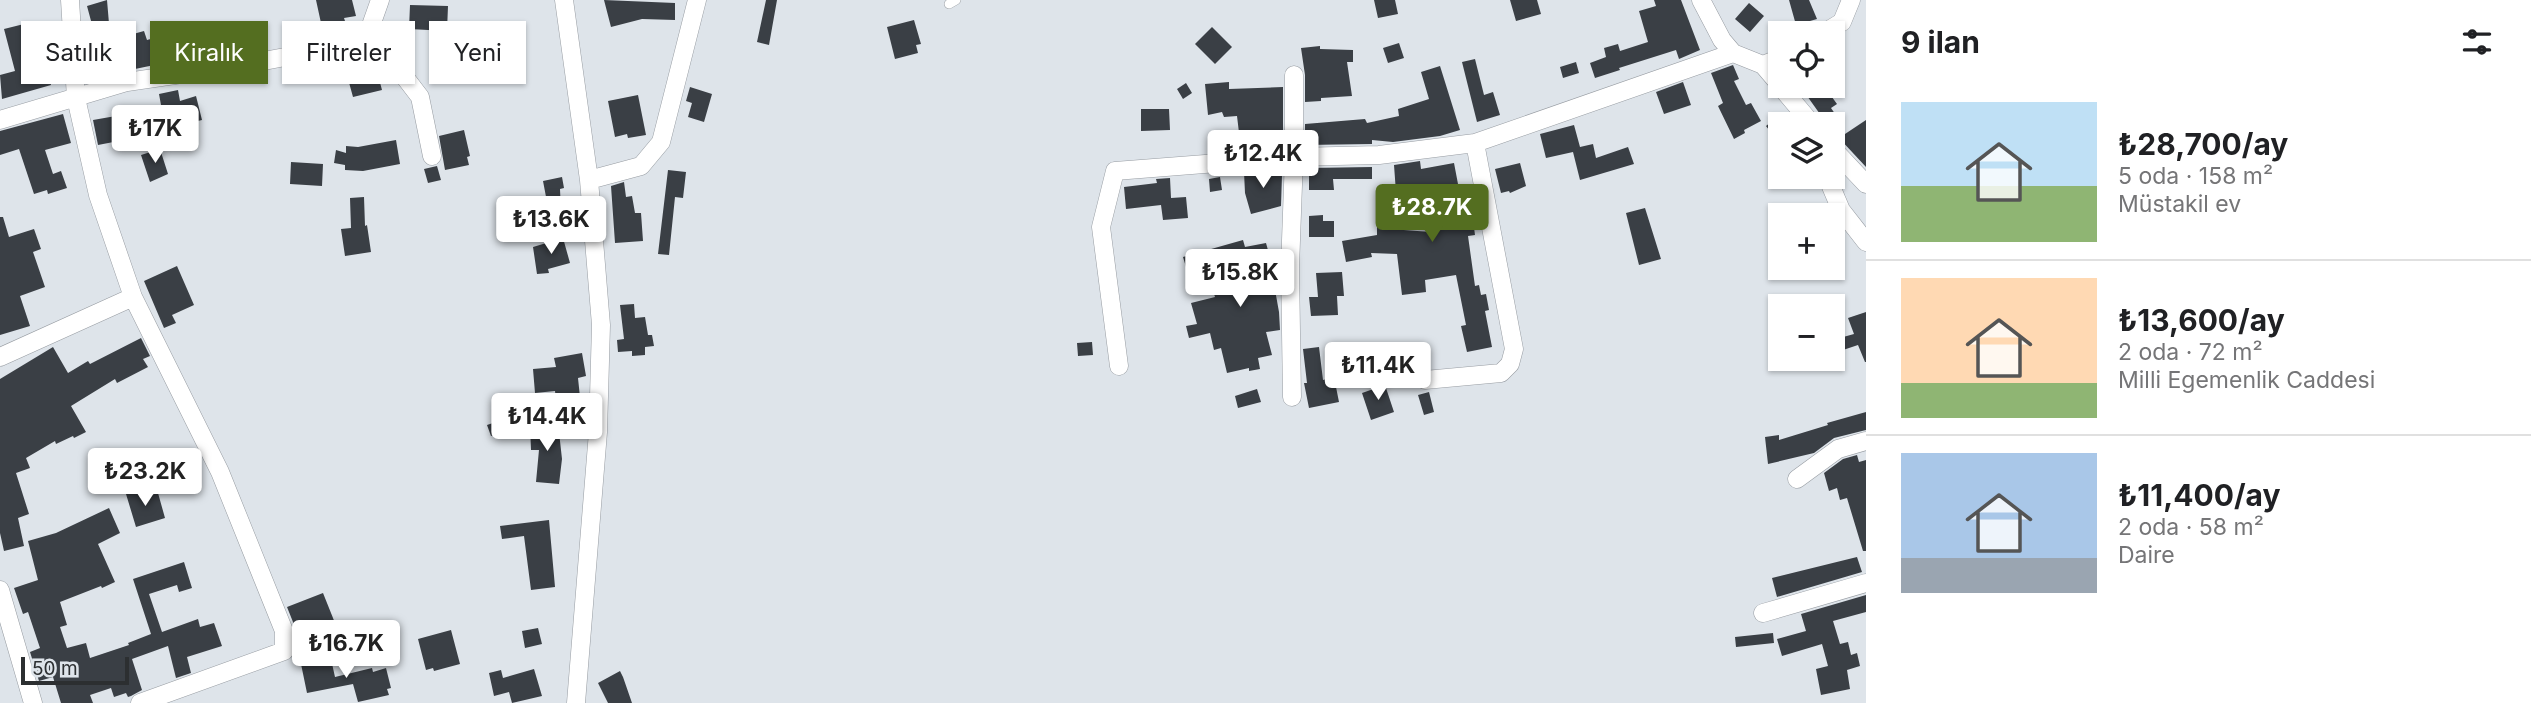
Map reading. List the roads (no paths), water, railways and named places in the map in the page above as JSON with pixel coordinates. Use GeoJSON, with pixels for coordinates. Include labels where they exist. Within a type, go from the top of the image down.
{"type":"FeatureCollection","features":[{"type":"Feature","properties":{"kind":"street"},"geometry":{"type":"LineString","coordinates":[[70,0],[76,98],[98,195],[134,297],[220,472],[284,631],[284,651],[140,703]]}},
{"type":"Feature","properties":{"kind":"street"},"geometry":{"type":"LineString","coordinates":[[373,21],[380,0]]}},
{"type":"Feature","properties":{"kind":"street"},"geometry":{"type":"LineString","coordinates":[[565,0],[589,180],[601,325],[598,432],[576,703]]}},
{"type":"Feature","properties":{"kind":"street"},"geometry":{"type":"LineString","coordinates":[[589,180],[641,166],[661,142],[696,0]]}},
{"type":"Feature","properties":{"kind":"street"},"geometry":{"type":"LineString","coordinates":[[1701,0],[1722,40],[1733,52]]}},
{"type":"Feature","properties":{"kind":"street"},"geometry":{"type":"LineString","coordinates":[[1842,21],[1851,0]]}},
{"type":"Feature","properties":{"kind":"street"},"geometry":{"type":"LineString","coordinates":[[1119,366],[1101,227],[1115,171],[1294,158],[1379,155],[1475,143],[1733,52],[1768,60]]}},
{"type":"Feature","properties":{"kind":"street"},"geometry":{"type":"LineString","coordinates":[[0,120],[127,82],[282,58]]}},
{"type":"Feature","properties":{"kind":"street"},"geometry":{"type":"LineString","coordinates":[[1292,397],[1290,268],[1294,75]]}},
{"type":"Feature","properties":{"kind":"street"},"geometry":{"type":"LineString","coordinates":[[410,84],[420,97],[432,156]]}},
{"type":"Feature","properties":{"kind":"street"},"geometry":{"type":"LineString","coordinates":[[1791,98],[1802,112]]}},
{"type":"Feature","properties":{"kind":"street"},"geometry":{"type":"LineString","coordinates":[[1425,380],[1501,373],[1510,364],[1514,349],[1475,143]]}},
{"type":"Feature","properties":{"kind":"street"},"geometry":{"type":"LineString","coordinates":[[1845,162],[1866,184]]}},
{"type":"Feature","properties":{"kind":"street"},"geometry":{"type":"LineString","coordinates":[[1832,189],[1841,210],[1866,242]]}},
{"type":"Feature","properties":{"kind":"street"},"geometry":{"type":"LineString","coordinates":[[0,357],[134,297]]}},
{"type":"Feature","properties":{"kind":"street"},"geometry":{"type":"LineString","coordinates":[[1797,479],[1838,449],[1866,441]]}},
{"type":"Feature","properties":{"kind":"street"},"geometry":{"type":"LineString","coordinates":[[1763,613],[1866,583]]}},
{"type":"Feature","properties":{"kind":"street"},"geometry":{"type":"LineString","coordinates":[[0,590],[33,703]]}}]}
